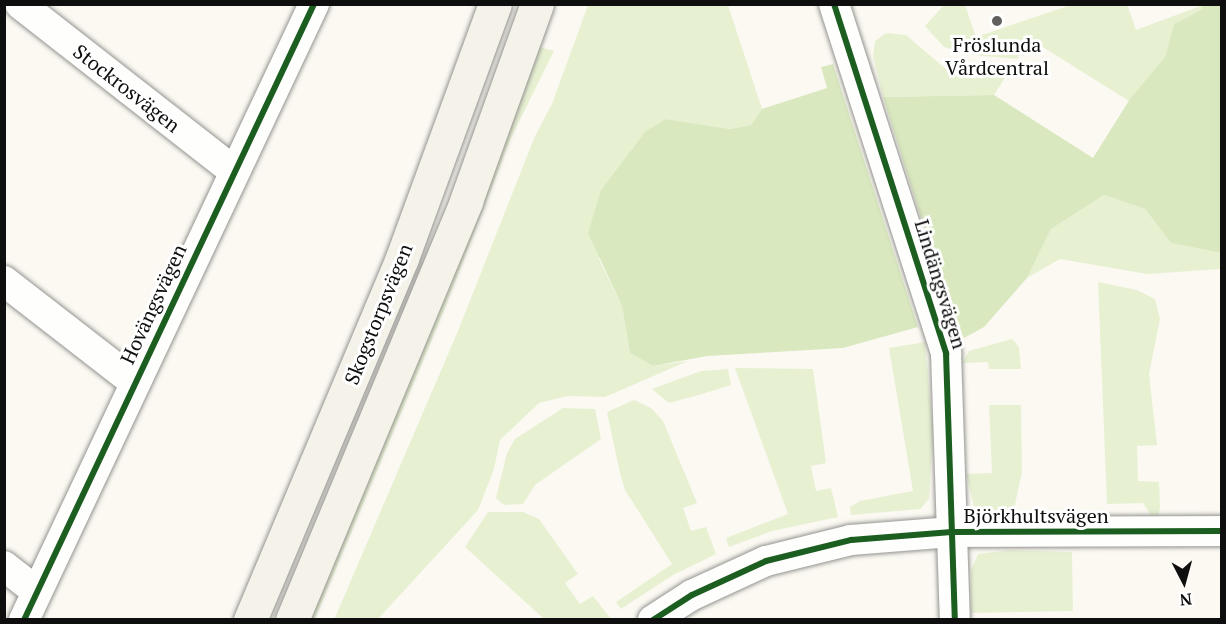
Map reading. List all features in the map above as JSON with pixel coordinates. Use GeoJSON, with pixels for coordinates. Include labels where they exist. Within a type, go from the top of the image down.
{"type":"FeatureCollection","features":[{"type":"Feature","properties":{"kind":"main road","name":"Skogstorpsvägen"},"geometry":{"type":"LineString","coordinates":[[250,620],[406,248],[495,4]]}},
{"type":"Feature","properties":{"kind":"main road","name":"Skogstorpsvägen"},"geometry":{"type":"LineString","coordinates":[[292,620],[466,201],[537,4]]}},
{"type":"Feature","properties":{"kind":"street","name":"Stockrosvägen"},"geometry":{"type":"LineString","coordinates":[[20,4],[234,171]]}},
{"type":"Feature","properties":{"kind":"street","name":"Hovängsvägen"},"geometry":{"type":"LineString","coordinates":[[24,620],[35,590],[314,4]]}},
{"type":"Feature","properties":{"kind":"street","name":"Lindängsvägen"},"geometry":{"type":"LineString","coordinates":[[834,4],[946,353],[955,620]]}},
{"type":"Feature","properties":{"kind":"street"},"geometry":{"type":"LineString","coordinates":[[4,281],[134,382]]}},
{"type":"Feature","properties":{"kind":"street","name":"Björkhultsvägen"},"geometry":{"type":"LineString","coordinates":[[653,620],[692,595],[766,561],[806,548],[896,534],[1221,531]]}},
{"type":"Feature","properties":{"kind":"street"},"geometry":{"type":"LineString","coordinates":[[4,566],[35,590]]}},
{"type":"Feature","properties":{"kind":"green space"},"geometry":{"type":"Polygon","coordinates":[[[1127,4],[1136,30],[1203,5],[1201,10],[1174,24],[1165,57],[1129,101],[1030,39],[1017,59],[973,55],[944,47],[925,26],[944,5],[965,5],[976,37],[1071,5],[1127,4]]]}},
{"type":"Feature","properties":{"kind":"green space"},"geometry":{"type":"Polygon","coordinates":[[[588,5],[728,5],[762,109],[751,125],[730,129],[666,119],[599,259],[622,306],[630,353],[653,366],[688,361],[605,397],[567,396],[539,403],[500,440],[494,469],[478,510],[378,619],[334,620],[458,331],[535,136],[552,104],[588,5]]]}},
{"type":"Feature","properties":{"kind":"green space"},"geometry":{"type":"Polygon","coordinates":[[[1203,5],[1221,5],[1221,253],[1171,243],[1145,209],[1104,195],[1051,229],[1027,278],[984,327],[964,338],[945,294],[883,97],[994,95],[1093,158],[1130,99],[1165,57],[1174,24],[1201,10],[1203,5]]]}},
{"type":"Feature","properties":{"kind":"green space"},"geometry":{"type":"Polygon","coordinates":[[[886,33],[906,35],[947,70],[962,75],[1006,76],[994,95],[883,97],[873,56],[875,41],[886,33]]]}},
{"type":"Feature","properties":{"kind":"green space"},"geometry":{"type":"Polygon","coordinates":[[[533,45],[554,51],[511,138],[445,308],[315,619],[308,620],[533,45]]]}},
{"type":"Feature","properties":{"kind":"green space"},"geometry":{"type":"Polygon","coordinates":[[[833,64],[918,327],[843,348],[707,356],[653,366],[630,353],[622,306],[588,233],[601,190],[646,131],[666,119],[730,129],[751,125],[762,109],[827,88],[821,67],[833,64]]]}},
{"type":"Feature","properties":{"kind":"green space"},"geometry":{"type":"Polygon","coordinates":[[[1104,195],[1145,209],[1171,243],[1221,253],[1221,269],[1147,274],[1060,259],[1027,278],[1051,229],[1104,195]]]}},
{"type":"Feature","properties":{"kind":"green space"},"geometry":{"type":"Polygon","coordinates":[[[1098,282],[1137,290],[1155,299],[1160,319],[1149,374],[1157,445],[1137,446],[1138,481],[1159,482],[1160,508],[1156,523],[1143,503],[1107,504],[1098,282]]]}},
{"type":"Feature","properties":{"kind":"green space"},"geometry":{"type":"Polygon","coordinates":[[[1012,339],[1019,347],[1021,369],[989,369],[988,362],[962,363],[969,351],[1012,339]]]}},
{"type":"Feature","properties":{"kind":"green space"},"geometry":{"type":"Polygon","coordinates":[[[925,342],[933,429],[929,499],[920,509],[851,515],[850,507],[860,501],[913,491],[889,348],[925,342]]]}},
{"type":"Feature","properties":{"kind":"green space"},"geometry":{"type":"Polygon","coordinates":[[[735,368],[813,369],[826,463],[811,466],[816,491],[831,488],[838,517],[772,531],[729,547],[726,538],[788,514],[735,368]]]}},
{"type":"Feature","properties":{"kind":"green space"},"geometry":{"type":"Polygon","coordinates":[[[728,369],[731,385],[669,403],[652,389],[701,371],[728,369]]]}},
{"type":"Feature","properties":{"kind":"green space"},"geometry":{"type":"Polygon","coordinates":[[[634,400],[651,408],[663,421],[697,503],[683,508],[691,531],[706,527],[716,554],[673,575],[621,609],[616,602],[672,564],[625,490],[620,473],[607,412],[634,400]]]}},
{"type":"Feature","properties":{"kind":"green space"},"geometry":{"type":"Polygon","coordinates":[[[989,405],[1021,405],[1022,472],[1014,509],[1001,512],[974,506],[966,474],[992,473],[989,405]]]}},
{"type":"Feature","properties":{"kind":"green space"},"geometry":{"type":"Polygon","coordinates":[[[563,408],[595,409],[601,439],[535,485],[523,504],[504,505],[496,498],[507,453],[515,439],[563,408]]]}},
{"type":"Feature","properties":{"kind":"green space"},"geometry":{"type":"Polygon","coordinates":[[[488,512],[523,512],[539,519],[578,574],[565,583],[580,604],[593,596],[611,619],[544,619],[465,547],[488,512]]]}},
{"type":"Feature","properties":{"kind":"green space"},"geometry":{"type":"Polygon","coordinates":[[[1011,550],[1072,552],[1073,611],[971,613],[971,570],[978,554],[1011,550]]]}},
{"type":"Feature","properties":{"kind":"cycle path"},"geometry":{"type":"LineString","coordinates":[[24,620],[314,4]]}},
{"type":"Feature","properties":{"kind":"cycle path"},"geometry":{"type":"LineString","coordinates":[[834,4],[946,353],[955,620]]}},
{"type":"Feature","properties":{"kind":"cycle path"},"geometry":{"type":"LineString","coordinates":[[653,620],[692,595],[766,561],[851,540],[952,532],[1222,531]]}},
{"type":"Feature","properties":{"kind":"place","name":"Fröslunda Vårdcentral"},"geometry":{"type":"Point","coordinates":[997,21]}}]}
